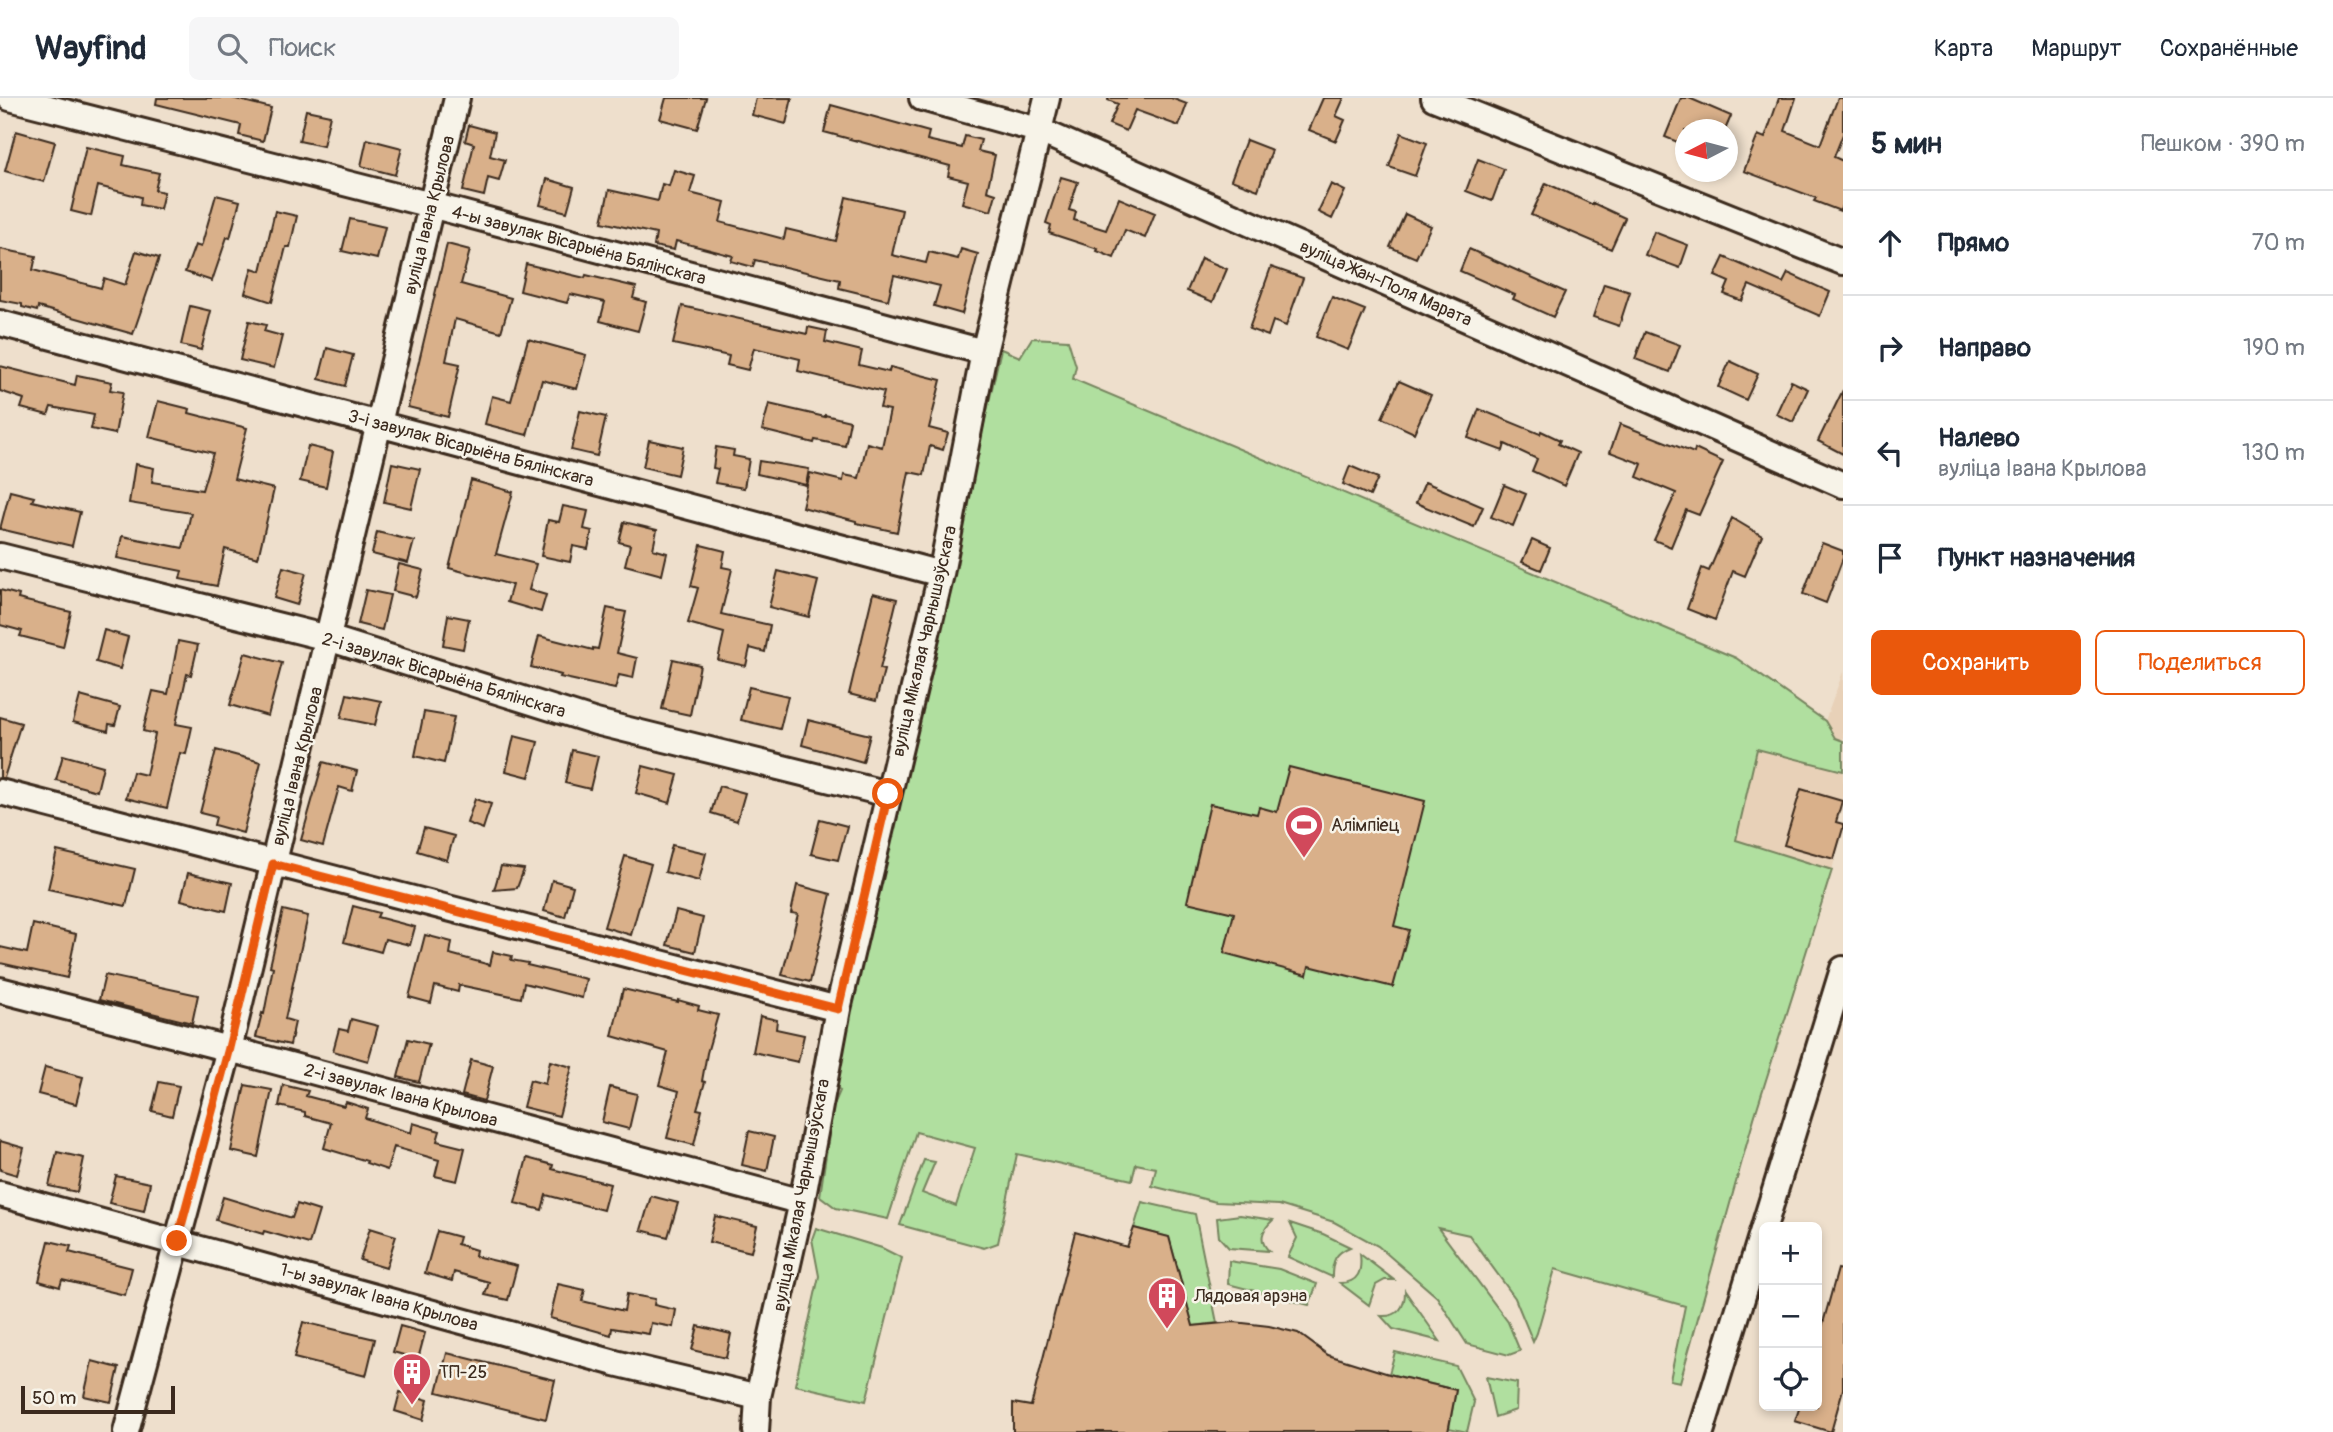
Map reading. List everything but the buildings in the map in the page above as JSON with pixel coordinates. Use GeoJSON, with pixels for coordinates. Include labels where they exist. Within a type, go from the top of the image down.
{"type":"FeatureCollection","features":[{"type":"Feature","properties":{"kind":"street","name":"4-ы завулак Вісарыёна Бялінскага"},"geometry":{"type":"LineString","coordinates":[[10,98],[430,205],[984,352]]}},
{"type":"Feature","properties":{"kind":"street","name":"вуліца Івана Крылова"},"geometry":{"type":"LineString","coordinates":[[126,1432],[229,1048],[457,98]]}},
{"type":"Feature","properties":{"kind":"street","name":"вуліца Жан-Поля Марата"},"geometry":{"type":"LineString","coordinates":[[922,98],[1038,130],[1843,485]]}},
{"type":"Feature","properties":{"kind":"street","name":"вуліца Мікалая Чарнышэўскага"},"geometry":{"type":"LineString","coordinates":[[756,1432],[758,1397],[802,1202],[838,1009],[941,574],[984,352],[1047,98]]}},
{"type":"Feature","properties":{"kind":"street"},"geometry":{"type":"LineString","coordinates":[[1433,98],[1843,262]]}},
{"type":"Feature","properties":{"kind":"street","name":"3-і завулак Вісарыёна Бялінскага"},"geometry":{"type":"LineString","coordinates":[[0,323],[941,574]]}},
{"type":"Feature","properties":{"kind":"street","name":"2-і завулак Вісарыёна Бялінскага"},"geometry":{"type":"LineString","coordinates":[[0,556],[328,638],[596,722],[888,794]]}},
{"type":"Feature","properties":{"kind":"street"},"geometry":{"type":"LineString","coordinates":[[0,792],[838,1009]]}},
{"type":"Feature","properties":{"kind":"street"},"geometry":{"type":"LineString","coordinates":[[1701,1432],[1843,969]]}},
{"type":"Feature","properties":{"kind":"street","name":"2-і завулак Івана Крылова"},"geometry":{"type":"LineString","coordinates":[[0,990],[229,1048],[802,1202]]}},
{"type":"Feature","properties":{"kind":"street","name":"1-ы завулак Івана Крылова"},"geometry":{"type":"LineString","coordinates":[[0,1194],[615,1363],[758,1397]]}},
{"type":"Feature","properties":{"kind":"shaded area"},"geometry":{"type":"Polygon","coordinates":[[[1843,672],[1843,741],[1835,738],[1825,721],[1843,672]]]}},
{"type":"Feature","properties":{"kind":"shaded area"},"geometry":{"type":"Polygon","coordinates":[[[1757,748],[1843,771],[1843,795],[1836,822],[1843,824],[1843,828],[1832,870],[1735,841],[1757,748]]]}},
{"type":"Feature","properties":{"kind":"green space"},"geometry":{"type":"Polygon","coordinates":[[[1032,338],[1068,340],[1076,366],[1073,379],[1736,658],[1825,721],[1835,738],[1843,741],[1843,771],[1757,749],[1736,840],[1832,870],[1754,1118],[1680,1382],[1670,1380],[1685,1306],[1555,1269],[1533,1342],[1515,1298],[1469,1235],[1438,1228],[1508,1322],[1520,1351],[1509,1355],[1467,1344],[1437,1297],[1378,1246],[1334,1222],[1279,1205],[1216,1202],[1152,1186],[1156,1168],[1136,1164],[1132,1180],[1017,1154],[998,1243],[984,1248],[900,1225],[924,1160],[935,1162],[922,1193],[956,1206],[975,1148],[916,1132],[888,1219],[836,1208],[820,1196],[833,1107],[840,1091],[833,1087],[1001,349],[1020,357],[1032,338]]]}},
{"type":"Feature","properties":{"kind":"green space"},"geometry":{"type":"Polygon","coordinates":[[[1142,1202],[1195,1214],[1217,1323],[1193,1326],[1169,1237],[1134,1228],[1142,1202]]]}},
{"type":"Feature","properties":{"kind":"green space"},"geometry":{"type":"Polygon","coordinates":[[[1240,1215],[1273,1220],[1263,1235],[1263,1243],[1269,1251],[1229,1248],[1219,1237],[1217,1218],[1240,1215]]]}},
{"type":"Feature","properties":{"kind":"green space"},"geometry":{"type":"Polygon","coordinates":[[[1290,1223],[1350,1247],[1335,1258],[1332,1277],[1288,1257],[1297,1238],[1290,1223]]]}},
{"type":"Feature","properties":{"kind":"green space"},"geometry":{"type":"Polygon","coordinates":[[[816,1228],[882,1248],[902,1258],[866,1401],[795,1385],[819,1276],[812,1239],[816,1228]]]}},
{"type":"Feature","properties":{"kind":"green space"},"geometry":{"type":"Polygon","coordinates":[[[1360,1254],[1394,1280],[1385,1280],[1376,1285],[1369,1305],[1340,1283],[1351,1281],[1358,1275],[1360,1254]]]}},
{"type":"Feature","properties":{"kind":"green space"},"geometry":{"type":"Polygon","coordinates":[[[1229,1261],[1279,1269],[1317,1284],[1309,1305],[1228,1284],[1229,1261]]]}},
{"type":"Feature","properties":{"kind":"green space"},"geometry":{"type":"Polygon","coordinates":[[[1405,1291],[1440,1341],[1393,1329],[1381,1316],[1392,1315],[1400,1310],[1405,1291]]]}},
{"type":"Feature","properties":{"kind":"green space"},"geometry":{"type":"Polygon","coordinates":[[[1395,1352],[1456,1366],[1474,1402],[1467,1432],[1449,1428],[1456,1390],[1389,1374],[1395,1352]]]}},
{"type":"Feature","properties":{"kind":"green space"},"geometry":{"type":"Polygon","coordinates":[[[1486,1377],[1517,1383],[1516,1410],[1495,1417],[1486,1377]]]}},
{"type":"Feature","properties":{"kind":"place","name":"Алімпіец"},"geometry":{"type":"Point","coordinates":[1304,859]}},
{"type":"Feature","properties":{"kind":"place","name":"Лядовая арэна"},"geometry":{"type":"Point","coordinates":[1167,1330]}},
{"type":"Feature","properties":{"kind":"place","name":"ТП-25"},"geometry":{"type":"Point","coordinates":[412,1406]}},
{"type":"Feature","properties":{"kind":"route"},"geometry":{"type":"LineString","coordinates":[[177,1241],[229,1048],[273,864],[838,1009],[888,794]]}}]}
